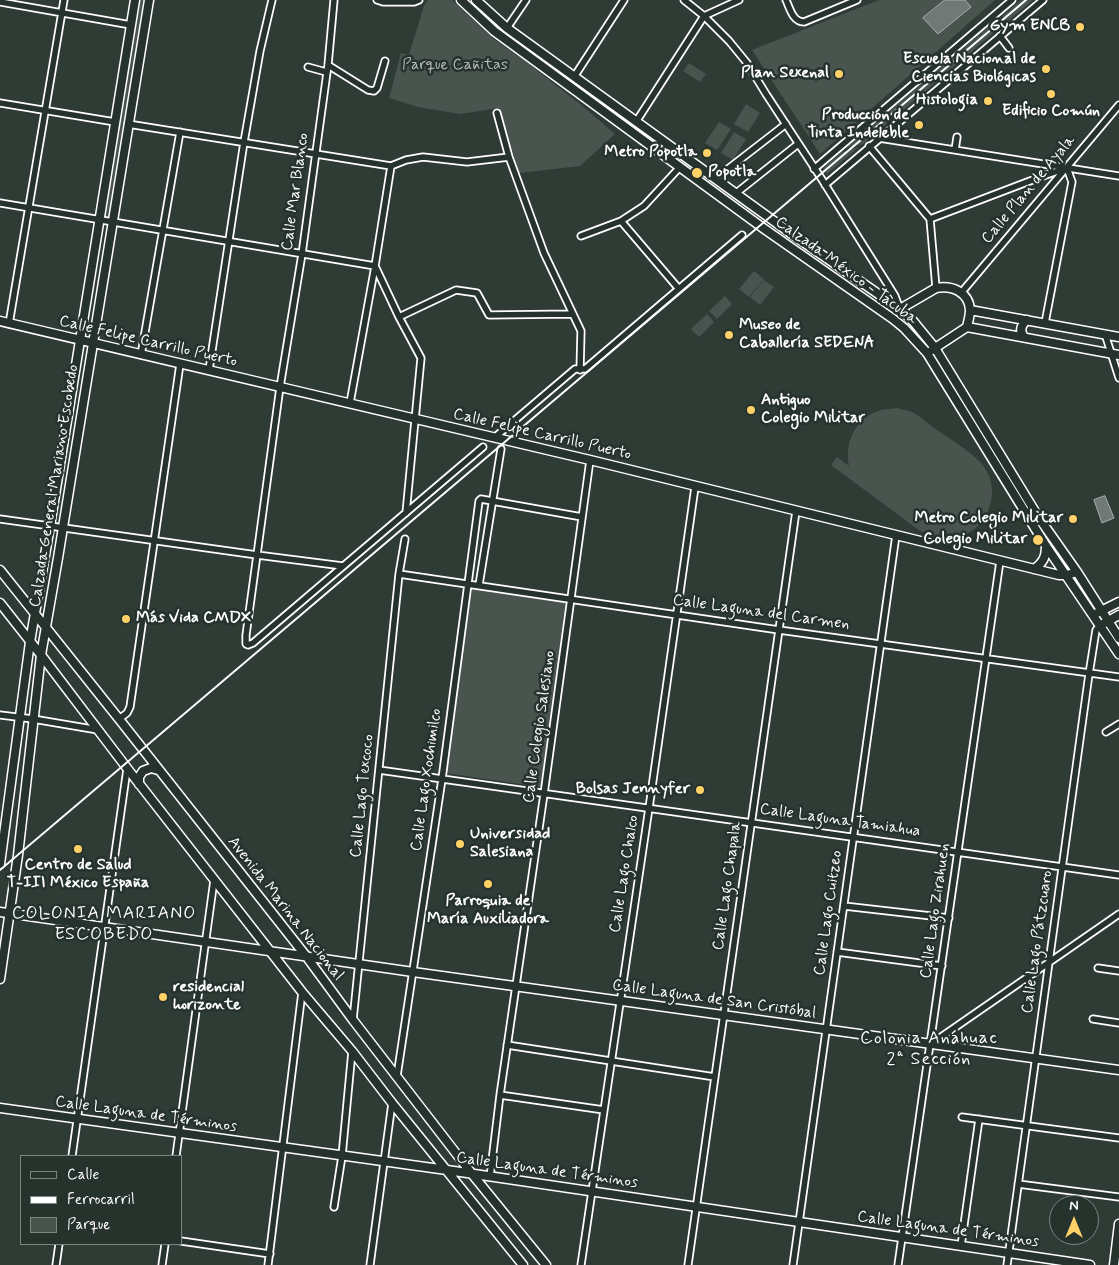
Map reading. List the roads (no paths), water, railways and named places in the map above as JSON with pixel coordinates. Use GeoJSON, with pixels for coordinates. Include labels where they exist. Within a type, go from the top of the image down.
{"type":"FeatureCollection","features":[{"type":"Feature","properties":{"kind":"main road","name":"Calzada General Mariano Escobedo"},"geometry":{"type":"LineString","coordinates":[[0,864],[34,615],[135,0]]}},
{"type":"Feature","properties":{"kind":"main road","name":"Calzada General Mariano Escobedo"},"geometry":{"type":"LineString","coordinates":[[0,979],[18,855],[45,627],[63,528],[148,0]]}},
{"type":"Feature","properties":{"kind":"main road","name":"Calzada México - Tacuba"},"geometry":{"type":"LineString","coordinates":[[461,0],[494,31],[909,332],[928,353],[1046,546],[1093,616],[1104,623],[1119,638]]}},
{"type":"Feature","properties":{"kind":"main road","name":"Calzada México - Tacuba"},"geometry":{"type":"LineString","coordinates":[[476,0],[506,28],[789,232],[900,309],[913,321],[935,348],[1039,518],[1101,611],[1104,623],[1119,654]]}},
{"type":"Feature","properties":{"kind":"main road"},"geometry":{"type":"LineString","coordinates":[[744,213],[747,214],[752,210],[750,204]]}},
{"type":"Feature","properties":{"kind":"main road"},"geometry":{"type":"LineString","coordinates":[[780,240],[778,237],[780,232],[789,232]]}},
{"type":"Feature","properties":{"kind":"main road"},"geometry":{"type":"LineString","coordinates":[[900,309],[936,288],[949,287],[956,289],[966,298],[970,310],[967,327]]}},
{"type":"Feature","properties":{"kind":"main road"},"geometry":{"type":"LineString","coordinates":[[970,310],[1119,337]]}},
{"type":"Feature","properties":{"kind":"main road"},"geometry":{"type":"LineString","coordinates":[[1024,337],[1021,328],[1027,320]]}},
{"type":"Feature","properties":{"kind":"main road","name":"Calle Felipe Carrillo Puerto"},"geometry":{"type":"LineString","coordinates":[[0,321],[590,460],[1059,575],[1076,572]]}},
{"type":"Feature","properties":{"kind":"main road"},"geometry":{"type":"LineString","coordinates":[[928,353],[967,327],[1119,355]]}},
{"type":"Feature","properties":{"kind":"main road"},"geometry":{"type":"LineString","coordinates":[[1034,569],[1044,559],[1046,546]]}},
{"type":"Feature","properties":{"kind":"main road","name":"Avenida Marina Nacional"},"geometry":{"type":"LineString","coordinates":[[0,570],[306,956],[472,1174],[546,1265]]}},
{"type":"Feature","properties":{"kind":"main road"},"geometry":{"type":"LineString","coordinates":[[1093,616],[1119,602]]}},
{"type":"Feature","properties":{"kind":"main road"},"geometry":{"type":"LineString","coordinates":[[0,603],[302,992],[352,1051],[523,1265]]}},
{"type":"Feature","properties":{"kind":"main road"},"geometry":{"type":"LineString","coordinates":[[1104,623],[1119,615]]}},
{"type":"Feature","properties":{"kind":"main road"},"geometry":{"type":"LineString","coordinates":[[129,771],[137,772],[143,770],[148,758]]}},
{"type":"Feature","properties":{"kind":"main road"},"geometry":{"type":"LineString","coordinates":[[140,784],[140,776],[144,770],[151,768],[158,770]]}},
{"type":"Feature","properties":{"kind":"main road","name":"Calle Laguna de San Cristóbal"},"geometry":{"type":"LineString","coordinates":[[0,912],[413,972],[1119,1070]]}},
{"type":"Feature","properties":{"kind":"main road","name":"Calle Laguna de Términos"},"geometry":{"type":"LineString","coordinates":[[0,1108],[490,1176],[1090,1265]]}},
{"type":"Feature","properties":{"kind":"main road"},"geometry":{"type":"LineString","coordinates":[[1114,1265],[1119,1224]]}},
{"type":"Feature","properties":{"kind":"street"},"geometry":{"type":"LineString","coordinates":[[9,324],[64,0]]}},
{"type":"Feature","properties":{"kind":"street"},"geometry":{"type":"LineString","coordinates":[[209,370],[244,142],[260,51],[272,0]]}},
{"type":"Feature","properties":{"kind":"street","name":"Calle Mar Blanco"},"geometry":{"type":"LineString","coordinates":[[334,0],[328,64],[302,254],[280,387],[246,644],[253,643],[343,566]]}},
{"type":"Feature","properties":{"kind":"street"},"geometry":{"type":"LineString","coordinates":[[377,0],[383,2],[414,2],[419,0]]}},
{"type":"Feature","properties":{"kind":"street"},"geometry":{"type":"LineString","coordinates":[[506,28],[526,0]]}},
{"type":"Feature","properties":{"kind":"street"},"geometry":{"type":"LineString","coordinates":[[574,77],[624,0]]}},
{"type":"Feature","properties":{"kind":"street"},"geometry":{"type":"LineString","coordinates":[[684,0],[704,16],[742,55],[825,185],[894,296],[900,309]]}},
{"type":"Feature","properties":{"kind":"street"},"geometry":{"type":"LineString","coordinates":[[636,122],[704,16],[739,0]]}},
{"type":"Feature","properties":{"kind":"street"},"geometry":{"type":"LineString","coordinates":[[786,0],[795,19],[799,22],[804,22],[858,0]]}},
{"type":"Feature","properties":{"kind":"street"},"geometry":{"type":"LineString","coordinates":[[814,169],[1012,0]]}},
{"type":"Feature","properties":{"kind":"street"},"geometry":{"type":"LineString","coordinates":[[825,185],[1043,0]]}},
{"type":"Feature","properties":{"kind":"street"},"geometry":{"type":"LineString","coordinates":[[0,2],[131,25]]}},
{"type":"Feature","properties":{"kind":"street"},"geometry":{"type":"LineString","coordinates":[[1000,36],[1009,48]]}},
{"type":"Feature","properties":{"kind":"street"},"geometry":{"type":"LineString","coordinates":[[328,64],[368,90],[374,91],[377,88],[386,61]]}},
{"type":"Feature","properties":{"kind":"street"},"geometry":{"type":"LineString","coordinates":[[308,67],[326,72]]}},
{"type":"Feature","properties":{"kind":"street"},"geometry":{"type":"LineString","coordinates":[[0,103],[115,122]]}},
{"type":"Feature","properties":{"kind":"street","name":"Calle Plan de Ayala"},"geometry":{"type":"LineString","coordinates":[[961,293],[1119,105]]}},
{"type":"Feature","properties":{"kind":"street"},"geometry":{"type":"LineString","coordinates":[[497,113],[509,157],[544,253],[581,331],[580,370]]}},
{"type":"Feature","properties":{"kind":"street"},"geometry":{"type":"LineString","coordinates":[[128,124],[391,166],[406,160],[423,157],[467,162],[509,157]]}},
{"type":"Feature","properties":{"kind":"street"},"geometry":{"type":"LineString","coordinates":[[715,179],[786,124]]}},
{"type":"Feature","properties":{"kind":"street"},"geometry":{"type":"LineString","coordinates":[[142,355],[180,132]]}},
{"type":"Feature","properties":{"kind":"street"},"geometry":{"type":"LineString","coordinates":[[955,150],[957,137]]}},
{"type":"Feature","properties":{"kind":"street"},"geometry":{"type":"LineString","coordinates":[[879,138],[1119,176]]}},
{"type":"Feature","properties":{"kind":"street"},"geometry":{"type":"LineString","coordinates":[[736,194],[798,144]]}},
{"type":"Feature","properties":{"kind":"street"},"geometry":{"type":"LineString","coordinates":[[869,146],[930,219],[936,288]]}},
{"type":"Feature","properties":{"kind":"street"},"geometry":{"type":"LineString","coordinates":[[350,403],[391,166]]}},
{"type":"Feature","properties":{"kind":"street"},"geometry":{"type":"LineString","coordinates":[[581,236],[621,221],[644,206],[680,167]]}},
{"type":"Feature","properties":{"kind":"street"},"geometry":{"type":"LineString","coordinates":[[930,219],[1066,168]]}},
{"type":"Feature","properties":{"kind":"street"},"geometry":{"type":"LineString","coordinates":[[1045,324],[1072,182],[1066,168]]}},
{"type":"Feature","properties":{"kind":"street"},"geometry":{"type":"LineString","coordinates":[[0,203],[375,266]]}},
{"type":"Feature","properties":{"kind":"street"},"geometry":{"type":"LineString","coordinates":[[621,221],[679,289]]}},
{"type":"Feature","properties":{"kind":"street"},"geometry":{"type":"LineString","coordinates":[[494,438],[575,370],[585,369],[742,235]]}},
{"type":"Feature","properties":{"kind":"street"},"geometry":{"type":"LineString","coordinates":[[375,266],[421,358],[406,513]]}},
{"type":"Feature","properties":{"kind":"street"},"geometry":{"type":"LineString","coordinates":[[399,317],[456,290],[477,293],[489,316],[574,314]]}},
{"type":"Feature","properties":{"kind":"street"},"geometry":{"type":"LineString","coordinates":[[1105,334],[1119,378]]}},
{"type":"Feature","properties":{"kind":"street"},"geometry":{"type":"LineString","coordinates":[[119,719],[127,713],[130,707],[180,364]]}},
{"type":"Feature","properties":{"kind":"street"},"geometry":{"type":"LineString","coordinates":[[0,519],[343,566],[483,448]]}},
{"type":"Feature","properties":{"kind":"street"},"geometry":{"type":"LineString","coordinates":[[479,585],[502,449]]}},
{"type":"Feature","properties":{"kind":"street","name":"Calle Colegio Salesiano"},"geometry":{"type":"LineString","coordinates":[[490,1176],[590,460]]}},
{"type":"Feature","properties":{"kind":"street","name":"Calle Lago Chalco"},"geometry":{"type":"LineString","coordinates":[[581,1265],[695,487]]}},
{"type":"Feature","properties":{"kind":"street","name":"Calle Lago Xochimilco"},"geometry":{"type":"LineString","coordinates":[[397,1076],[442,779],[479,501],[481,499],[492,501]]}},
{"type":"Feature","properties":{"kind":"street"},"geometry":{"type":"LineString","coordinates":[[492,501],[582,517]]}},
{"type":"Feature","properties":{"kind":"street","name":"Calle Lago Chapala"},"geometry":{"type":"LineString","coordinates":[[688,1265],[796,511]]}},
{"type":"Feature","properties":{"kind":"street","name":"Calle Lago Cuitzeo"},"geometry":{"type":"LineString","coordinates":[[793,1265],[896,535]]}},
{"type":"Feature","properties":{"kind":"street","name":"Calle Lago Texcoco"},"geometry":{"type":"LineString","coordinates":[[353,1020],[399,574],[405,539]]}},
{"type":"Feature","properties":{"kind":"street","name":"Calle Lago Zirahuen"},"geometry":{"type":"LineString","coordinates":[[898,1265],[1000,561]]}},
{"type":"Feature","properties":{"kind":"street","name":"Calle Laguna del Carmen"},"geometry":{"type":"LineString","coordinates":[[399,574],[1119,678]]}},
{"type":"Feature","properties":{"kind":"street","name":"Calle Lago Pátzcuaro"},"geometry":{"type":"LineString","coordinates":[[1007,1265],[1089,674],[1096,630],[1104,623]]}},
{"type":"Feature","properties":{"kind":"street"},"geometry":{"type":"LineString","coordinates":[[0,715],[98,730]]}},
{"type":"Feature","properties":{"kind":"street"},"geometry":{"type":"LineString","coordinates":[[1106,732],[1119,724]]}},
{"type":"Feature","properties":{"kind":"street","name":"Calle Laguna Tamiahua"},"geometry":{"type":"LineString","coordinates":[[379,770],[1119,874]]}},
{"type":"Feature","properties":{"kind":"street"},"geometry":{"type":"LineString","coordinates":[[72,1155],[129,771]]}},
{"type":"Feature","properties":{"kind":"street"},"geometry":{"type":"LineString","coordinates":[[176,1155],[214,880]]}},
{"type":"Feature","properties":{"kind":"street"},"geometry":{"type":"LineString","coordinates":[[844,906],[949,918]]}},
{"type":"Feature","properties":{"kind":"street"},"geometry":{"type":"LineString","coordinates":[[931,1044],[1119,914]]}},
{"type":"Feature","properties":{"kind":"street"},"geometry":{"type":"LineString","coordinates":[[837,952],[942,966]]}},
{"type":"Feature","properties":{"kind":"street"},"geometry":{"type":"LineString","coordinates":[[1098,968],[1119,971]]}},
{"type":"Feature","properties":{"kind":"street"},"geometry":{"type":"LineString","coordinates":[[268,1265],[302,992]]}},
{"type":"Feature","properties":{"kind":"street"},"geometry":{"type":"LineString","coordinates":[[1093,1019],[1119,1023]]}},
{"type":"Feature","properties":{"kind":"street"},"geometry":{"type":"LineString","coordinates":[[507,1046],[715,1077]]}},
{"type":"Feature","properties":{"kind":"street"},"geometry":{"type":"LineString","coordinates":[[334,1207],[342,1156],[352,1051]]}},
{"type":"Feature","properties":{"kind":"street"},"geometry":{"type":"LineString","coordinates":[[500,1095],[604,1110]]}},
{"type":"Feature","properties":{"kind":"street"},"geometry":{"type":"LineString","coordinates":[[370,1265],[392,1103]]}},
{"type":"Feature","properties":{"kind":"street"},"geometry":{"type":"LineString","coordinates":[[962,1117],[1119,1138]]}},
{"type":"Feature","properties":{"kind":"street"},"geometry":{"type":"LineString","coordinates":[[961,1246],[980,1119]]}},
{"type":"Feature","properties":{"kind":"street"},"geometry":{"type":"LineString","coordinates":[[1018,1184],[1119,1198]]}},
{"type":"Feature","properties":{"kind":"street"},"geometry":{"type":"LineString","coordinates":[[182,1241],[270,1254]]}},
{"type":"Feature","properties":{"kind":"street"},"geometry":{"type":"LineString","coordinates":[[56,1265],[60,1245]]}},
{"type":"Feature","properties":{"kind":"street"},"geometry":{"type":"LineString","coordinates":[[162,1265],[165,1245]]}},
{"type":"Feature","properties":{"kind":"railway"},"geometry":{"type":"LineString","coordinates":[[0,870],[1026,0]]}},
{"type":"Feature","properties":{"kind":"place","name":"Gym ENCB"},"geometry":{"type":"Point","coordinates":[1080,27]}},
{"type":"Feature","properties":{"kind":"place","name":"Escuela Nacional de Ciencias Biológicas"},"geometry":{"type":"Point","coordinates":[1046,69]}},
{"type":"Feature","properties":{"kind":"place","name":"Plan Sexenal"},"geometry":{"type":"Point","coordinates":[839,74]}},
{"type":"Feature","properties":{"kind":"place","name":"Edificio Común"},"geometry":{"type":"Point","coordinates":[1051,94]}},
{"type":"Feature","properties":{"kind":"place","name":"Histologia"},"geometry":{"type":"Point","coordinates":[988,101]}},
{"type":"Feature","properties":{"kind":"place","name":"Producción de Tinta Indeleble"},"geometry":{"type":"Point","coordinates":[919,125]}},
{"type":"Feature","properties":{"kind":"place","name":"Metro Popotla"},"geometry":{"type":"Point","coordinates":[707,153]}},
{"type":"Feature","properties":{"kind":"place","name":"Popotla"},"geometry":{"type":"Point","coordinates":[697,173]}},
{"type":"Feature","properties":{"kind":"place","name":"Museo de Caballería SEDENA"},"geometry":{"type":"Point","coordinates":[729,335]}},
{"type":"Feature","properties":{"kind":"place","name":"Antiguo Colegio Militar"},"geometry":{"type":"Point","coordinates":[751,410]}},
{"type":"Feature","properties":{"kind":"place","name":"Metro Colegio Militar"},"geometry":{"type":"Point","coordinates":[1073,519]}},
{"type":"Feature","properties":{"kind":"place","name":"Colegio Militar"},"geometry":{"type":"Point","coordinates":[1038,540]}},
{"type":"Feature","properties":{"kind":"place","name":"Más Vida CMDX"},"geometry":{"type":"Point","coordinates":[126,619]}},
{"type":"Feature","properties":{"kind":"place","name":"Bolsas Jennyfer"},"geometry":{"type":"Point","coordinates":[700,790]}},
{"type":"Feature","properties":{"kind":"place","name":"Universidad Salesiana"},"geometry":{"type":"Point","coordinates":[460,844]}},
{"type":"Feature","properties":{"kind":"place","name":"Centro de Salud T-III México España"},"geometry":{"type":"Point","coordinates":[78,849]}},
{"type":"Feature","properties":{"kind":"place","name":"Parroquia de María Auxiliadora"},"geometry":{"type":"Point","coordinates":[488,884]}},
{"type":"Feature","properties":{"kind":"place","name":"residencial horizonte"},"geometry":{"type":"Point","coordinates":[163,997]}},
{"type":"Feature","properties":{"kind":"district","name":"COLONIA MARIANO ESCOBEDO"},"geometry":{"type":"Point","coordinates":[104,924]}},
{"type":"Feature","properties":{"kind":"district","name":"Colonia Anáhuac 2ª Sección"},"geometry":{"type":"Point","coordinates":[929,1049]}},
{"type":"Feature","properties":{"kind":"park label","name":"Parque Cañitas"},"geometry":{"type":"Point","coordinates":[455,66]}}]}
